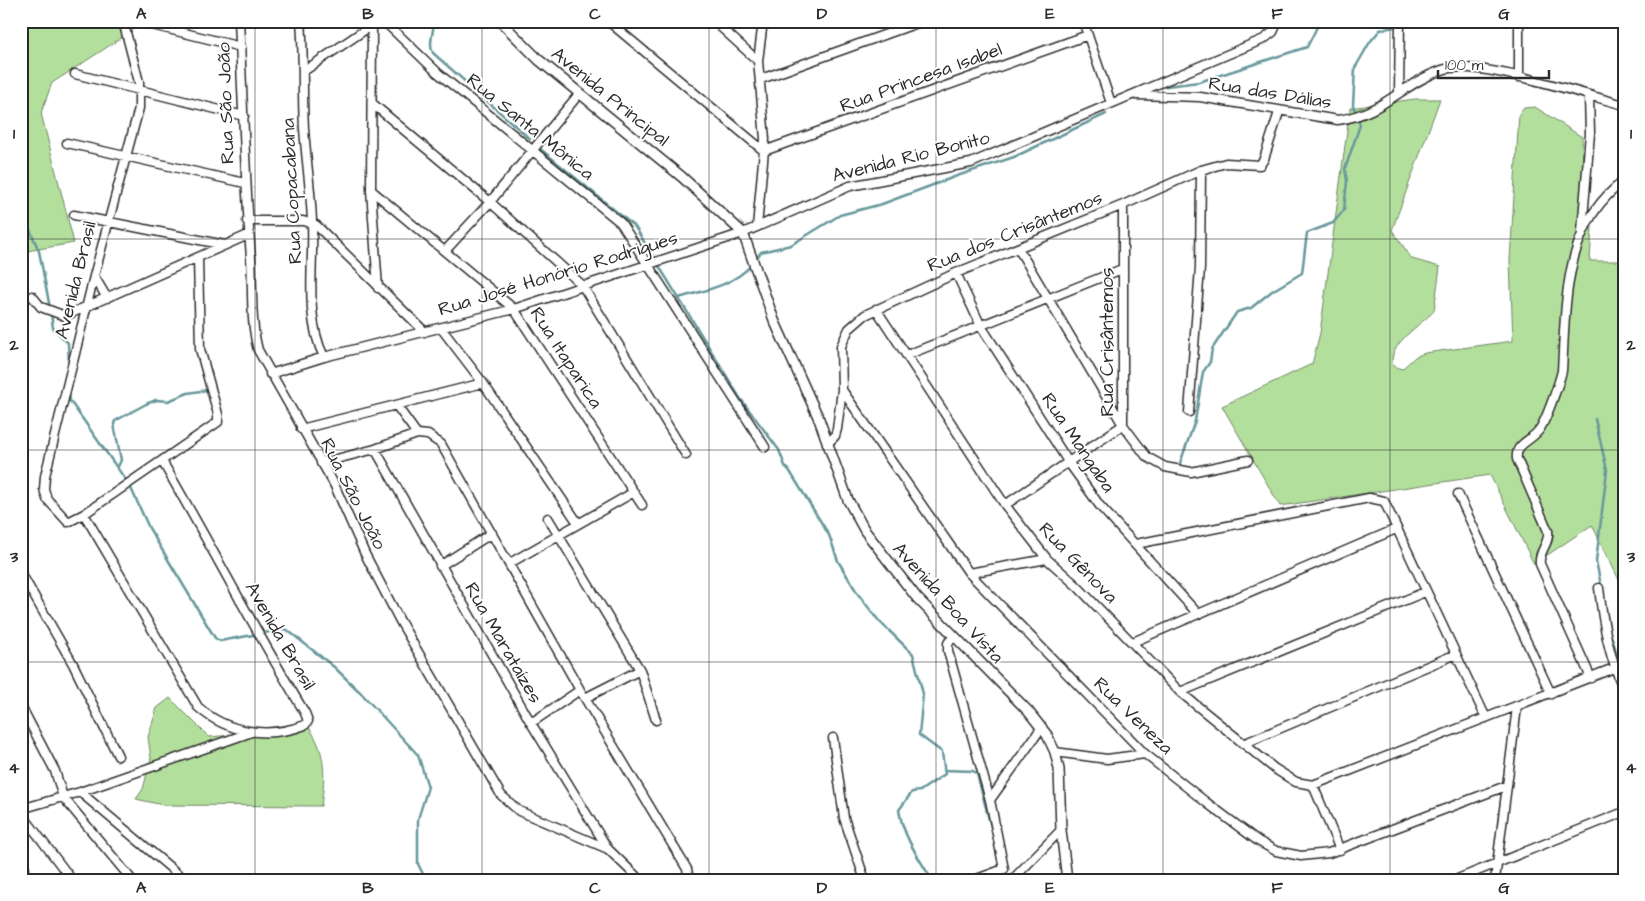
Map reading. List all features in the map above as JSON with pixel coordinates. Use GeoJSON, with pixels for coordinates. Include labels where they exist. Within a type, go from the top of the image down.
{"type":"FeatureCollection","features":[{"type":"Feature","properties":{"kind":"street","name":"Avenida Brasil"},"geometry":{"type":"LineString","coordinates":[[123,21],[140,92],[139,108],[86,307],[44,483],[49,504],[65,520],[70,522],[84,514],[215,425],[218,420],[200,349],[198,258]]}},
{"type":"Feature","properties":{"kind":"street"},"geometry":{"type":"LineString","coordinates":[[136,21],[240,47]]}},
{"type":"Feature","properties":{"kind":"street","name":"Rua São João"},"geometry":{"type":"LineString","coordinates":[[240,21],[244,116],[244,183],[255,340],[270,374],[334,484],[365,554],[400,621],[501,795],[519,811],[608,849],[640,880]]}},
{"type":"Feature","properties":{"kind":"street","name":"Rua Copacabana"},"geometry":{"type":"LineString","coordinates":[[301,21],[304,71],[304,127],[312,222],[312,309],[318,344],[324,357]]}},
{"type":"Feature","properties":{"kind":"street","name":"Rua Santa Mônica"},"geometry":{"type":"LineString","coordinates":[[384,21],[438,73],[621,223],[765,447]]}},
{"type":"Feature","properties":{"kind":"street","name":"Avenida Principal"},"geometry":{"type":"LineString","coordinates":[[500,21],[520,43],[702,195],[743,233]]}},
{"type":"Feature","properties":{"kind":"street"},"geometry":{"type":"LineString","coordinates":[[608,21],[764,152]]}},
{"type":"Feature","properties":{"kind":"street"},"geometry":{"type":"LineString","coordinates":[[714,21],[758,61]]}},
{"type":"Feature","properties":{"kind":"street"},"geometry":{"type":"LineString","coordinates":[[756,227],[764,152],[761,79],[758,61],[763,21]]}},
{"type":"Feature","properties":{"kind":"street"},"geometry":{"type":"LineString","coordinates":[[761,79],[923,21]]}},
{"type":"Feature","properties":{"kind":"street"},"geometry":{"type":"LineString","coordinates":[[1083,21],[1113,102]]}},
{"type":"Feature","properties":{"kind":"street"},"geometry":{"type":"LineString","coordinates":[[1132,95],[1264,39],[1272,32],[1278,21]]}},
{"type":"Feature","properties":{"kind":"street"},"geometry":{"type":"LineString","coordinates":[[1399,93],[1400,21]]}},
{"type":"Feature","properties":{"kind":"street"},"geometry":{"type":"LineString","coordinates":[[1519,21],[1519,78]]}},
{"type":"Feature","properties":{"kind":"street"},"geometry":{"type":"LineString","coordinates":[[304,71],[375,23]]}},
{"type":"Feature","properties":{"kind":"street"},"geometry":{"type":"LineString","coordinates":[[375,23],[371,190],[378,288]]}},
{"type":"Feature","properties":{"kind":"street","name":"Rua Princesa Isabel"},"geometry":{"type":"LineString","coordinates":[[764,152],[1088,35]]}},
{"type":"Feature","properties":{"kind":"street","name":"Rua das Dálias"},"geometry":{"type":"LineString","coordinates":[[1132,95],[1200,97],[1322,119],[1352,118],[1376,110],[1426,76],[1453,67],[1476,67],[1624,105]]}},
{"type":"Feature","properties":{"kind":"street"},"geometry":{"type":"LineString","coordinates":[[75,74],[140,92],[244,116]]}},
{"type":"Feature","properties":{"kind":"street"},"geometry":{"type":"LineString","coordinates":[[444,251],[490,202],[579,94]]}},
{"type":"Feature","properties":{"kind":"street","name":"Avenida Rio Bonito"},"geometry":{"type":"LineString","coordinates":[[743,233],[850,186],[971,163],[1132,95]]}},
{"type":"Feature","properties":{"kind":"street"},"geometry":{"type":"LineString","coordinates":[[1582,233],[1590,133],[1589,96]]}},
{"type":"Feature","properties":{"kind":"street"},"geometry":{"type":"LineString","coordinates":[[373,104],[490,202],[582,285],[686,456]]}},
{"type":"Feature","properties":{"kind":"street","name":"Rua dos Crisântemos"},"geometry":{"type":"LineString","coordinates":[[827,444],[835,436],[842,390],[840,355],[844,338],[856,321],[876,309],[956,273],[1123,205],[1201,170],[1226,163],[1260,165],[1264,159],[1279,112]]}},
{"type":"Feature","properties":{"kind":"street"},"geometry":{"type":"LineString","coordinates":[[67,143],[244,183]]}},
{"type":"Feature","properties":{"kind":"street"},"geometry":{"type":"LineString","coordinates":[[1189,412],[1200,268],[1201,170]]}},
{"type":"Feature","properties":{"kind":"street"},"geometry":{"type":"LineString","coordinates":[[1591,678],[1540,564],[1540,555],[1549,537],[1548,531],[1517,459],[1516,451],[1518,446],[1538,431],[1544,422],[1560,380],[1568,279],[1573,255],[1582,233],[1602,199],[1624,181]]}},
{"type":"Feature","properties":{"kind":"street","name":"Rua Itaparica"},"geometry":{"type":"LineString","coordinates":[[371,190],[514,309],[642,505]]}},
{"type":"Feature","properties":{"kind":"street","name":"Rua Crisântemos"},"geometry":{"type":"LineString","coordinates":[[1005,505],[1123,425],[1123,205]]}},
{"type":"Feature","properties":{"kind":"street"},"geometry":{"type":"LineString","coordinates":[[74,215],[225,245]]}},
{"type":"Feature","properties":{"kind":"street"},"geometry":{"type":"LineString","coordinates":[[247,221],[312,222],[425,332]]}},
{"type":"Feature","properties":{"kind":"street","name":"Rua José Honório Rodrigues"},"geometry":{"type":"LineString","coordinates":[[270,374],[324,357],[514,309],[647,263],[743,233]]}},
{"type":"Feature","properties":{"kind":"street","name":"Avenida Boa Vista"},"geometry":{"type":"LineString","coordinates":[[743,233],[774,320],[819,419],[848,500],[865,530],[917,598],[1042,726],[1055,752],[1059,769],[1060,830],[1067,880]]}},
{"type":"Feature","properties":{"kind":"street"},"geometry":{"type":"LineString","coordinates":[[32,296],[41,307],[58,315],[65,316],[248,235]]}},
{"type":"Feature","properties":{"kind":"street"},"geometry":{"type":"LineString","coordinates":[[1018,248],[1123,425],[1147,457],[1155,463],[1178,471],[1204,470],[1248,460]]}},
{"type":"Feature","properties":{"kind":"street"},"geometry":{"type":"LineString","coordinates":[[906,355],[1049,300],[1122,269]]}},
{"type":"Feature","properties":{"kind":"street","name":"Rua Mangaba"},"geometry":{"type":"LineString","coordinates":[[956,273],[981,326],[1069,463],[1100,506],[1198,614]]}},
{"type":"Feature","properties":{"kind":"street"},"geometry":{"type":"LineString","coordinates":[[94,276],[107,298]]}},
{"type":"Feature","properties":{"kind":"street","name":"Rua Gênova"},"geometry":{"type":"LineString","coordinates":[[876,309],[1005,505],[1046,559],[1077,586],[1180,692],[1288,778],[1313,785]]}},
{"type":"Feature","properties":{"kind":"street"},"geometry":{"type":"LineString","coordinates":[[441,328],[484,383],[578,523]]}},
{"type":"Feature","properties":{"kind":"street"},"geometry":{"type":"LineString","coordinates":[[301,428],[484,383]]}},
{"type":"Feature","properties":{"kind":"street","name":"Rua Veneza"},"geometry":{"type":"LineString","coordinates":[[842,390],[969,573],[1145,754],[1258,841],[1276,851],[1291,856],[1307,856],[1340,850],[1506,786]]}},
{"type":"Feature","properties":{"kind":"street"},"geometry":{"type":"LineString","coordinates":[[396,405],[417,434]]}},
{"type":"Feature","properties":{"kind":"street"},"geometry":{"type":"LineString","coordinates":[[321,463],[375,449],[417,434],[434,438],[441,444],[510,563],[580,690],[687,869],[689,880]]}},
{"type":"Feature","properties":{"kind":"street","name":"Rua Marataízes"},"geometry":{"type":"LineString","coordinates":[[375,449],[530,723],[608,849]]}},
{"type":"Feature","properties":{"kind":"street","name":"Avenida Brasil"},"geometry":{"type":"LineString","coordinates":[[162,461],[212,548],[259,637],[306,713],[307,723],[302,727],[253,732]]}},
{"type":"Feature","properties":{"kind":"street"},"geometry":{"type":"LineString","coordinates":[[510,563],[634,492]]}},
{"type":"Feature","properties":{"kind":"street"},"geometry":{"type":"LineString","coordinates":[[1458,494],[1551,694]]}},
{"type":"Feature","properties":{"kind":"street"},"geometry":{"type":"LineString","coordinates":[[1136,544],[1369,498],[1384,501],[1454,655],[1486,718]]}},
{"type":"Feature","properties":{"kind":"street"},"geometry":{"type":"LineString","coordinates":[[84,514],[198,707],[215,721],[237,730],[253,732]]}},
{"type":"Feature","properties":{"kind":"street"},"geometry":{"type":"LineString","coordinates":[[548,518],[640,670],[656,720]]}},
{"type":"Feature","properties":{"kind":"street"},"geometry":{"type":"LineString","coordinates":[[1133,642],[1396,529]]}},
{"type":"Feature","properties":{"kind":"street"},"geometry":{"type":"LineString","coordinates":[[440,566],[492,533]]}},
{"type":"Feature","properties":{"kind":"street"},"geometry":{"type":"LineString","coordinates":[[969,573],[1046,559]]}},
{"type":"Feature","properties":{"kind":"street"},"geometry":{"type":"LineString","coordinates":[[21,573],[73,664],[118,756]]}},
{"type":"Feature","properties":{"kind":"street"},"geometry":{"type":"LineString","coordinates":[[1599,588],[1602,621],[1614,668],[1624,690]]}},
{"type":"Feature","properties":{"kind":"street"},"geometry":{"type":"LineString","coordinates":[[1180,692],[1425,592]]}},
{"type":"Feature","properties":{"kind":"street"},"geometry":{"type":"LineString","coordinates":[[953,637],[948,643],[948,651],[990,800],[1004,869],[1012,879],[1060,830]]}},
{"type":"Feature","properties":{"kind":"street"},"geometry":{"type":"LineString","coordinates":[[1243,744],[1454,655]]}},
{"type":"Feature","properties":{"kind":"street"},"geometry":{"type":"LineString","coordinates":[[1340,850],[1313,785],[1614,668]]}},
{"type":"Feature","properties":{"kind":"street"},"geometry":{"type":"LineString","coordinates":[[585,698],[640,670]]}},
{"type":"Feature","properties":{"kind":"street"},"geometry":{"type":"LineString","coordinates":[[530,723],[580,690]]}},
{"type":"Feature","properties":{"kind":"street"},"geometry":{"type":"LineString","coordinates":[[21,706],[55,771],[63,797],[132,880]]}},
{"type":"Feature","properties":{"kind":"street"},"geometry":{"type":"LineString","coordinates":[[1495,880],[1517,707]]}},
{"type":"Feature","properties":{"kind":"street"},"geometry":{"type":"LineString","coordinates":[[990,800],[1042,726]]}},
{"type":"Feature","properties":{"kind":"street"},"geometry":{"type":"LineString","coordinates":[[21,809],[80,792],[253,732]]}},
{"type":"Feature","properties":{"kind":"street"},"geometry":{"type":"LineString","coordinates":[[833,738],[844,818],[865,880]]}},
{"type":"Feature","properties":{"kind":"street"},"geometry":{"type":"LineString","coordinates":[[1055,752],[1107,759],[1145,754]]}},
{"type":"Feature","properties":{"kind":"street"},"geometry":{"type":"LineString","coordinates":[[80,792],[185,880]]}},
{"type":"Feature","properties":{"kind":"street"},"geometry":{"type":"LineString","coordinates":[[1455,880],[1624,812]]}},
{"type":"Feature","properties":{"kind":"street"},"geometry":{"type":"LineString","coordinates":[[21,813],[72,880]]}},
{"type":"Feature","properties":{"kind":"street"},"geometry":{"type":"LineString","coordinates":[[21,849],[27,880]]}},
{"type":"Feature","properties":{"kind":"street"},"geometry":{"type":"LineString","coordinates":[[974,880],[1004,869]]}},
{"type":"Feature","properties":{"kind":"green space"},"geometry":{"type":"Polygon","coordinates":[[[21,21],[132,21],[132,31],[52,83],[41,113],[74,243],[21,252],[21,21]]]}},
{"type":"Feature","properties":{"kind":"green space"},"geometry":{"type":"Polygon","coordinates":[[[1415,99],[1440,99],[1392,230],[1412,259],[1440,267],[1434,311],[1406,336],[1395,350],[1392,358],[1393,366],[1402,369],[1415,357],[1425,353],[1513,341],[1510,260],[1519,114],[1524,108],[1535,107],[1582,137],[1585,224],[1592,225],[1590,261],[1624,261],[1624,590],[1592,525],[1534,564],[1490,475],[1280,506],[1222,406],[1312,364],[1320,333],[1350,108],[1415,99]]]}},
{"type":"Feature","properties":{"kind":"green space"},"geometry":{"type":"Polygon","coordinates":[[[170,698],[209,737],[279,731],[305,722],[317,742],[323,761],[324,782],[321,806],[163,805],[136,799],[143,789],[151,758],[148,737],[157,708],[170,698]]]}},
{"type":"Feature","properties":{"kind":"waterway"},"geometry":{"type":"LineString","coordinates":[[434,21],[431,42],[433,53],[530,139]]}},
{"type":"Feature","properties":{"kind":"waterway"},"geometry":{"type":"LineString","coordinates":[[434,22],[442,25],[446,21]]}},
{"type":"Feature","properties":{"kind":"waterway"},"geometry":{"type":"LineString","coordinates":[[1159,87],[1199,82],[1307,47],[1320,21]]}},
{"type":"Feature","properties":{"kind":"waterway"},"geometry":{"type":"LineString","coordinates":[[1179,466],[1195,421],[1203,372],[1210,362],[1212,349],[1237,312],[1251,308],[1272,291],[1302,273],[1307,233],[1333,223],[1344,210],[1347,181],[1345,169],[1360,125],[1353,105],[1355,68],[1370,42],[1380,30],[1398,26]]}},
{"type":"Feature","properties":{"kind":"waterway"},"geometry":{"type":"LineString","coordinates":[[756,259],[761,252],[791,245],[840,215],[882,204],[1014,157],[1106,114]]}},
{"type":"Feature","properties":{"kind":"waterway"},"geometry":{"type":"LineString","coordinates":[[538,147],[635,227],[740,398],[779,450],[785,466],[829,535],[838,561],[858,594],[879,621],[913,654],[923,694],[919,735],[942,752],[945,774],[920,791],[912,792],[899,810],[904,829],[916,855],[932,880]]}},
{"type":"Feature","properties":{"kind":"waterway"},"geometry":{"type":"LineString","coordinates":[[21,209],[39,251],[50,308]]}},
{"type":"Feature","properties":{"kind":"waterway"},"geometry":{"type":"LineString","coordinates":[[679,298],[708,290],[736,278],[751,265]]}},
{"type":"Feature","properties":{"kind":"waterway"},"geometry":{"type":"LineString","coordinates":[[51,313],[53,328],[68,343],[69,366]]}},
{"type":"Feature","properties":{"kind":"waterway"},"geometry":{"type":"LineString","coordinates":[[117,469],[121,460],[115,421],[156,400],[168,401],[188,393],[207,390]]}},
{"type":"Feature","properties":{"kind":"waterway"},"geometry":{"type":"LineString","coordinates":[[69,392],[70,401],[130,486],[149,528],[215,638],[220,641],[286,629],[334,667],[361,693],[418,755],[428,787],[418,819],[418,864],[426,880]]}},
{"type":"Feature","properties":{"kind":"waterway"},"geometry":{"type":"LineString","coordinates":[[1595,419],[1607,470],[1596,561],[1603,595]]}},
{"type":"Feature","properties":{"kind":"waterway"},"geometry":{"type":"LineString","coordinates":[[1605,605],[1610,633],[1624,674]]}},
{"type":"Feature","properties":{"kind":"waterway"},"geometry":{"type":"LineString","coordinates":[[944,770],[973,771],[977,774],[996,846]]}},
{"type":"Feature","properties":{"kind":"waterway"},"geometry":{"type":"LineString","coordinates":[[998,880],[999,873]]}}]}
